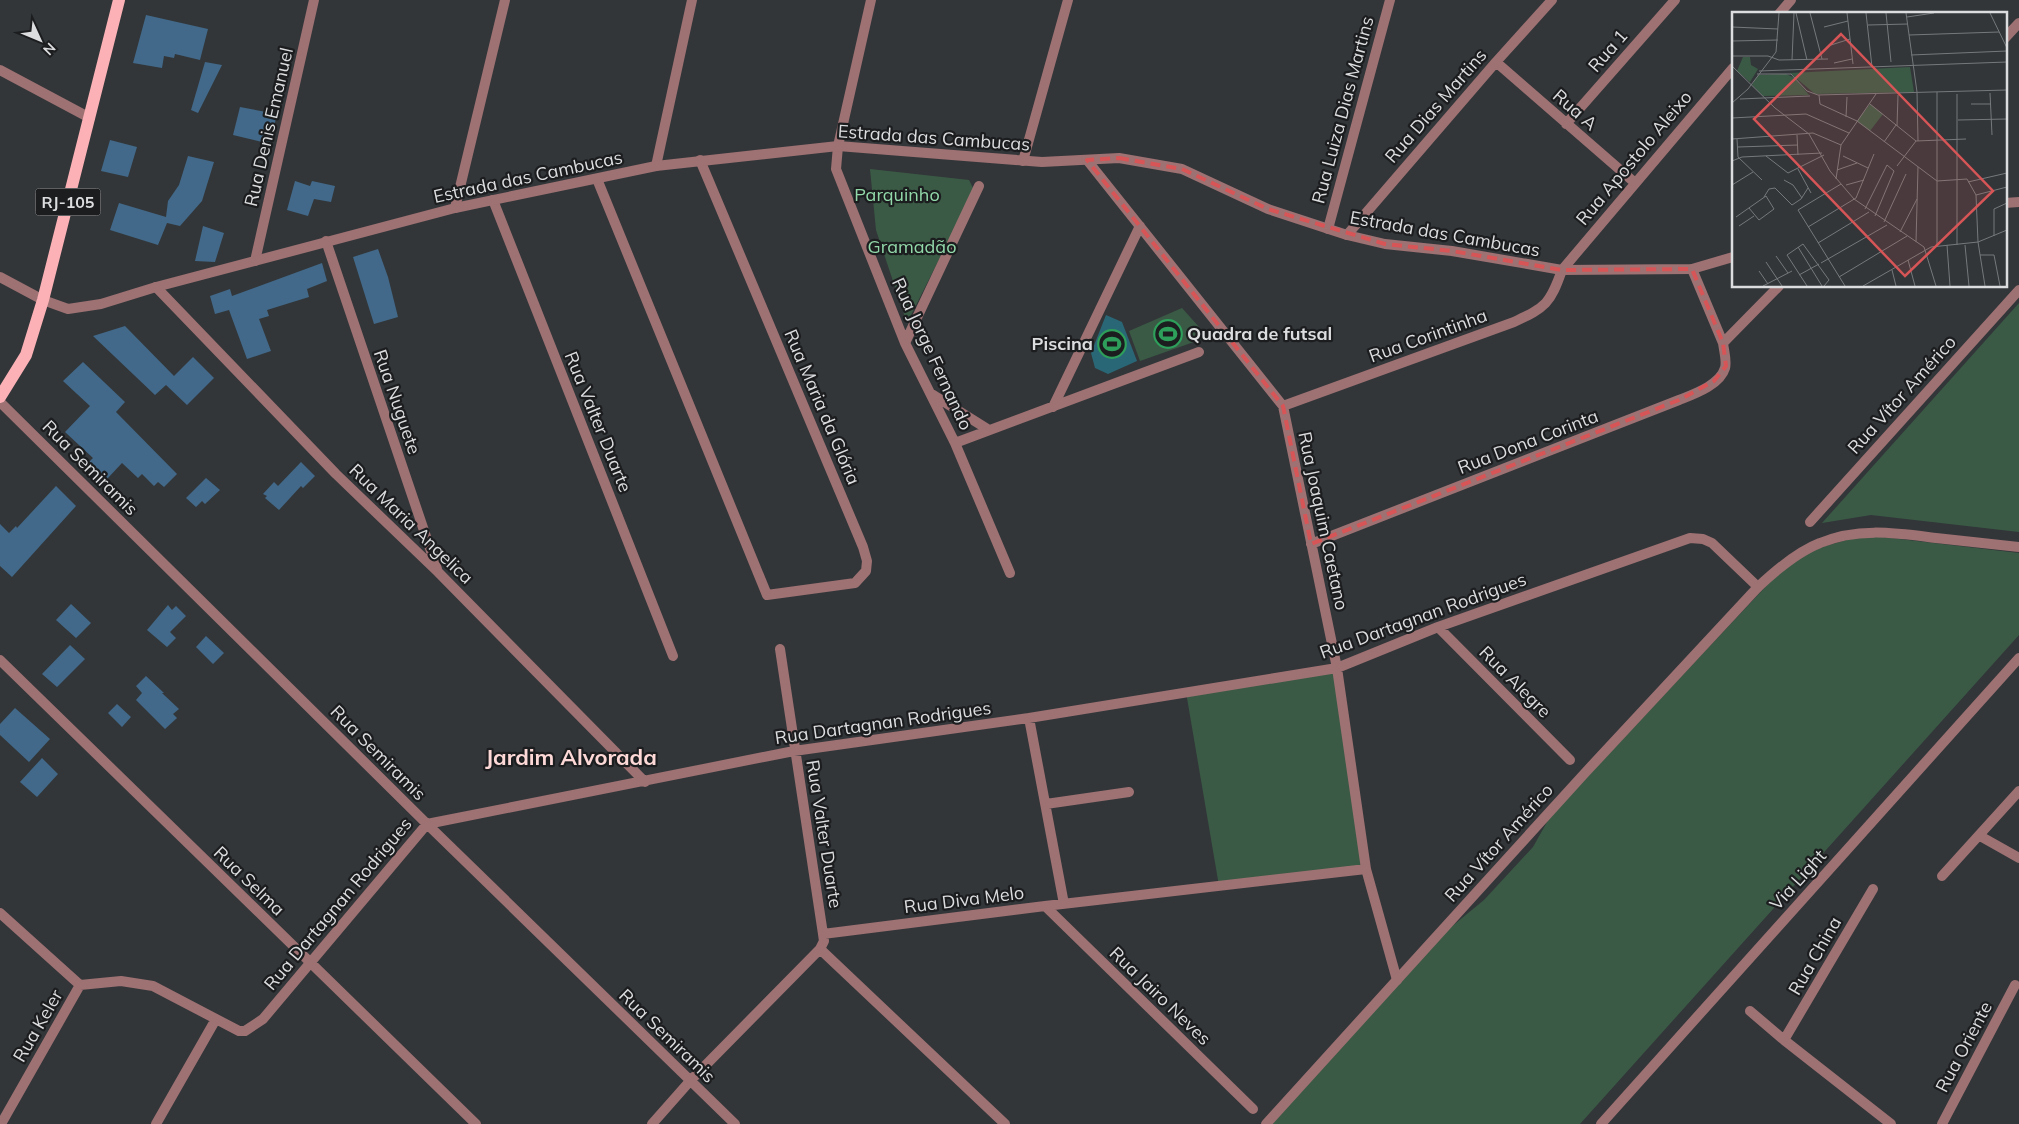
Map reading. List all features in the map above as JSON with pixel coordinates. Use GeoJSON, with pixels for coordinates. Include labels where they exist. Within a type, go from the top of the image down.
{"type":"FeatureCollection","features":[{"type":"Feature","properties":{"kind":"main road","name":"RJ-105"},"geometry":{"type":"LineString","coordinates":[[0,397],[26,355],[44,300],[119,0]]}},
{"type":"Feature","properties":{"kind":"street","name":"Rua Denis Emanuel"},"geometry":{"type":"LineString","coordinates":[[255,261],[314,0]]}},
{"type":"Feature","properties":{"kind":"street"},"geometry":{"type":"LineString","coordinates":[[455,208],[505,0]]}},
{"type":"Feature","properties":{"kind":"street"},"geometry":{"type":"LineString","coordinates":[[656,166],[692,0]]}},
{"type":"Feature","properties":{"kind":"street","name":"Rua Jorge Fernando"},"geometry":{"type":"LineString","coordinates":[[871,0],[838,146],[836,169],[905,343],[955,443],[1010,573]]}},
{"type":"Feature","properties":{"kind":"street"},"geometry":{"type":"LineString","coordinates":[[1023,161],[1068,0]]}},
{"type":"Feature","properties":{"kind":"street","name":"Rua Luiza Dias Martins"},"geometry":{"type":"LineString","coordinates":[[1328,229],[1390,0]]}},
{"type":"Feature","properties":{"kind":"street","name":"Rua Dias Martins"},"geometry":{"type":"LineString","coordinates":[[1347,235],[1552,0]]}},
{"type":"Feature","properties":{"kind":"street","name":"Rua 1"},"geometry":{"type":"LineString","coordinates":[[1566,124],[1675,0]]}},
{"type":"Feature","properties":{"kind":"street"},"geometry":{"type":"LineString","coordinates":[[1781,12],[1791,0]]}},
{"type":"Feature","properties":{"kind":"street"},"geometry":{"type":"LineString","coordinates":[[2006,37],[2019,23]]}},
{"type":"Feature","properties":{"kind":"street","name":"Rua A"},"geometry":{"type":"LineString","coordinates":[[1496,62],[1634,182]]}},
{"type":"Feature","properties":{"kind":"street","name":"Rua Apostolo Aleixo"},"geometry":{"type":"LineString","coordinates":[[1562,270],[1634,182],[1732,69]]}},
{"type":"Feature","properties":{"kind":"street"},"geometry":{"type":"LineString","coordinates":[[0,70],[90,118]]}},
{"type":"Feature","properties":{"kind":"street","name":"Estrada das Cambucas"},"geometry":{"type":"LineString","coordinates":[[0,277],[44,300],[68,309],[81,308],[455,208],[656,166],[838,146],[1042,162],[1119,158],[1182,169],[1268,209],[1347,235],[1385,244],[1452,250],[1562,270],[1692,269],[1732,257]]}},
{"type":"Feature","properties":{"kind":"street","name":"Rua Maria da Glória"},"geometry":{"type":"LineString","coordinates":[[597,179],[767,595],[855,583],[862,578],[866,571],[867,561],[863,547],[700,160]]}},
{"type":"Feature","properties":{"kind":"street","name":"Rua Joaquim Caetano"},"geometry":{"type":"LineString","coordinates":[[1087,160],[1283,406],[1337,668],[1366,869],[1397,980]]}},
{"type":"Feature","properties":{"kind":"street"},"geometry":{"type":"LineString","coordinates":[[905,343],[979,186]]}},
{"type":"Feature","properties":{"kind":"street","name":"Rua Valter Duarte"},"geometry":{"type":"LineString","coordinates":[[493,200],[673,656]]}},
{"type":"Feature","properties":{"kind":"street"},"geometry":{"type":"LineString","coordinates":[[2006,202],[2019,202]]}},
{"type":"Feature","properties":{"kind":"street"},"geometry":{"type":"LineString","coordinates":[[1053,407],[1140,226]]}},
{"type":"Feature","properties":{"kind":"street","name":"Rua Nuguete"},"geometry":{"type":"LineString","coordinates":[[326,241],[438,572]]}},
{"type":"Feature","properties":{"kind":"street","name":"Rua Dona Corinta"},"geometry":{"type":"LineString","coordinates":[[1312,544],[1700,391],[1722,373],[1726,366],[1723,343],[1692,269]]}},
{"type":"Feature","properties":{"kind":"street","name":"Rua Corintinha"},"geometry":{"type":"LineString","coordinates":[[1283,406],[1514,322],[1538,310],[1547,303],[1554,292],[1562,270]]}},
{"type":"Feature","properties":{"kind":"street","name":"Rua Maria Angelica"},"geometry":{"type":"LineString","coordinates":[[156,288],[336,474],[438,572],[645,782]]}},
{"type":"Feature","properties":{"kind":"street"},"geometry":{"type":"LineString","coordinates":[[1723,343],[1777,288]]}},
{"type":"Feature","properties":{"kind":"street","name":"Rua Vítor Américo"},"geometry":{"type":"LineString","coordinates":[[1810,522],[2019,290]]}},
{"type":"Feature","properties":{"kind":"street"},"geometry":{"type":"LineString","coordinates":[[955,443],[1199,352]]}},
{"type":"Feature","properties":{"kind":"street"},"geometry":{"type":"LineString","coordinates":[[929,392],[989,430]]}},
{"type":"Feature","properties":{"kind":"street","name":"Rua Semiramis"},"geometry":{"type":"LineString","coordinates":[[0,402],[427,824],[735,1124]]}},
{"type":"Feature","properties":{"kind":"street"},"geometry":{"type":"LineString","coordinates":[[1758,587],[1788,562],[1818,543],[1862,532],[1897,533],[2019,547]]}},
{"type":"Feature","properties":{"kind":"street","name":"Rua Dartagnan Rodrigues"},"geometry":{"type":"LineString","coordinates":[[80,985],[121,981],[153,986],[240,1031],[245,1031],[254,1027],[263,1019],[427,824],[794,751],[1029,718],[1337,668],[1438,627],[1690,538],[1703,539],[1712,543],[1758,587]]}},
{"type":"Feature","properties":{"kind":"street","name":"Rua Vítor Américo"},"geometry":{"type":"LineString","coordinates":[[1266,1124],[1584,774],[1758,587]]}},
{"type":"Feature","properties":{"kind":"street","name":"Rua Alegre"},"geometry":{"type":"LineString","coordinates":[[1438,627],[1570,760]]}},
{"type":"Feature","properties":{"kind":"street","name":"Rua Valter Duarte"},"geometry":{"type":"LineString","coordinates":[[780,649],[794,751],[824,934]]}},
{"type":"Feature","properties":{"kind":"street","name":"Via Light"},"geometry":{"type":"LineString","coordinates":[[1606,1122],[2019,658]]}},
{"type":"Feature","properties":{"kind":"street","name":"Rua Selma"},"geometry":{"type":"LineString","coordinates":[[0,660],[476,1124]]}},
{"type":"Feature","properties":{"kind":"street"},"geometry":{"type":"LineString","coordinates":[[1029,718],[1064,904]]}},
{"type":"Feature","properties":{"kind":"street"},"geometry":{"type":"LineString","coordinates":[[1942,876],[2019,791]]}},
{"type":"Feature","properties":{"kind":"street"},"geometry":{"type":"LineString","coordinates":[[1046,804],[1128,792]]}},
{"type":"Feature","properties":{"kind":"street"},"geometry":{"type":"LineString","coordinates":[[1980,836],[2019,858]]}},
{"type":"Feature","properties":{"kind":"street","name":"Rua Diva Melo"},"geometry":{"type":"LineString","coordinates":[[824,934],[1366,869]]}},
{"type":"Feature","properties":{"kind":"street","name":"Rua China"},"geometry":{"type":"LineString","coordinates":[[1784,1040],[1873,889]]}},
{"type":"Feature","properties":{"kind":"street","name":"Rua Jairo Neves"},"geometry":{"type":"LineString","coordinates":[[1045,906],[1253,1109]]}},
{"type":"Feature","properties":{"kind":"street","name":"Rua Keler"},"geometry":{"type":"LineString","coordinates":[[0,914],[80,985],[1,1124]]}},
{"type":"Feature","properties":{"kind":"street"},"geometry":{"type":"LineString","coordinates":[[652,1124],[690,1081],[820,949],[824,941],[824,934]]}},
{"type":"Feature","properties":{"kind":"street"},"geometry":{"type":"LineString","coordinates":[[820,949],[1005,1124]]}},
{"type":"Feature","properties":{"kind":"street","name":"Rua Oriente"},"geometry":{"type":"LineString","coordinates":[[1942,1124],[2015,985]]}},
{"type":"Feature","properties":{"kind":"street"},"geometry":{"type":"LineString","coordinates":[[1750,1011],[1891,1124]]}},
{"type":"Feature","properties":{"kind":"street"},"geometry":{"type":"LineString","coordinates":[[156,1124],[216,1019]]}},
{"type":"Feature","properties":{"kind":"highlighted area"},"geometry":{"type":"Polygon","coordinates":[[[1119,158],[1182,169],[1268,209],[1385,244],[1452,251],[1562,270],[1692,269],[1723,343],[1726,366],[1714,381],[1679,400],[1311,544],[1283,406],[1087,160],[1119,158]]]}},
{"type":"Feature","properties":{"kind":"green space"},"geometry":{"type":"Polygon","coordinates":[[[870,169],[969,180],[974,190],[907,323],[876,230],[870,169]]]}},
{"type":"Feature","properties":{"kind":"green space"},"geometry":{"type":"Polygon","coordinates":[[[2019,303],[2019,532],[1871,515],[1822,523],[2019,303]]]}},
{"type":"Feature","properties":{"kind":"green space","name":"Quadra de futsal"},"geometry":{"type":"Polygon","coordinates":[[[1182,308],[1208,337],[1140,361],[1129,331],[1182,308]]]}},
{"type":"Feature","properties":{"kind":"green space"},"geometry":{"type":"Polygon","coordinates":[[[1865,535],[2019,553],[2019,635],[1580,1124],[1269,1124],[1445,932],[1484,900],[1533,847],[1551,815],[1788,563],[1811,550],[1865,535]]]}},
{"type":"Feature","properties":{"kind":"green space"},"geometry":{"type":"Polygon","coordinates":[[[1337,668],[1366,869],[1219,886],[1186,692],[1337,668]]]}},
{"type":"Feature","properties":{"kind":"water","name":"Piscina"},"geometry":{"type":"Polygon","coordinates":[[[1106,315],[1122,322],[1137,361],[1108,374],[1095,368],[1091,353],[1106,315]]]}},
{"type":"Feature","properties":{"kind":"building"},"geometry":{"type":"Polygon","coordinates":[[[146,15],[208,29],[200,60],[175,54],[174,58],[164,56],[162,68],[133,63],[146,15]]]}},
{"type":"Feature","properties":{"kind":"building"},"geometry":{"type":"Polygon","coordinates":[[[205,62],[222,65],[198,113],[191,110],[205,62]]]}},
{"type":"Feature","properties":{"kind":"building"},"geometry":{"type":"Polygon","coordinates":[[[240,107],[277,114],[270,144],[233,135],[240,107]]]}},
{"type":"Feature","properties":{"kind":"building"},"geometry":{"type":"Polygon","coordinates":[[[110,140],[137,147],[128,177],[101,171],[110,140]]]}},
{"type":"Feature","properties":{"kind":"building"},"geometry":{"type":"Polygon","coordinates":[[[188,156],[214,162],[202,201],[180,226],[167,223],[158,245],[110,230],[119,203],[166,217],[168,201],[179,185],[188,156]]]}},
{"type":"Feature","properties":{"kind":"building"},"geometry":{"type":"Polygon","coordinates":[[[295,181],[310,186],[312,181],[335,186],[331,202],[314,199],[308,216],[287,210],[295,181]]]}},
{"type":"Feature","properties":{"kind":"building"},"geometry":{"type":"Polygon","coordinates":[[[203,226],[224,233],[215,262],[195,261],[203,226]]]}},
{"type":"Feature","properties":{"kind":"building"},"geometry":{"type":"Polygon","coordinates":[[[378,249],[388,277],[398,317],[374,324],[353,257],[378,249]]]}},
{"type":"Feature","properties":{"kind":"building"},"geometry":{"type":"Polygon","coordinates":[[[322,263],[327,281],[307,289],[309,297],[267,310],[269,316],[259,319],[271,351],[247,359],[229,310],[215,314],[210,296],[230,289],[232,296],[322,263]]]}},
{"type":"Feature","properties":{"kind":"building"},"geometry":{"type":"Polygon","coordinates":[[[125,326],[174,376],[193,357],[214,378],[187,405],[166,385],[155,395],[93,336],[125,326]]]}},
{"type":"Feature","properties":{"kind":"building"},"geometry":{"type":"Polygon","coordinates":[[[83,362],[125,402],[116,412],[177,474],[164,487],[158,482],[154,486],[142,474],[138,478],[122,463],[107,479],[89,462],[93,458],[65,432],[90,406],[63,381],[83,362]]]}},
{"type":"Feature","properties":{"kind":"building"},"geometry":{"type":"Polygon","coordinates":[[[301,462],[315,476],[303,488],[301,486],[279,510],[263,494],[274,482],[278,486],[301,462]]]}},
{"type":"Feature","properties":{"kind":"building"},"geometry":{"type":"Polygon","coordinates":[[[206,478],[220,490],[205,504],[202,501],[196,507],[186,498],[206,478]]]}},
{"type":"Feature","properties":{"kind":"building"},"geometry":{"type":"Polygon","coordinates":[[[56,486],[76,506],[12,577],[0,566],[0,524],[9,533],[16,526],[17,528],[56,486]]]}},
{"type":"Feature","properties":{"kind":"building"},"geometry":{"type":"Polygon","coordinates":[[[71,604],[91,623],[76,638],[56,620],[71,604]]]}},
{"type":"Feature","properties":{"kind":"building"},"geometry":{"type":"Polygon","coordinates":[[[168,605],[172,610],[176,606],[186,616],[170,632],[176,638],[167,647],[147,630],[168,605]]]}},
{"type":"Feature","properties":{"kind":"building"},"geometry":{"type":"Polygon","coordinates":[[[206,636],[224,653],[213,664],[196,647],[206,636]]]}},
{"type":"Feature","properties":{"kind":"building"},"geometry":{"type":"Polygon","coordinates":[[[70,645],[85,659],[57,687],[42,674],[70,645]]]}},
{"type":"Feature","properties":{"kind":"building"},"geometry":{"type":"Polygon","coordinates":[[[146,676],[179,709],[173,714],[177,718],[165,729],[136,700],[142,693],[136,686],[146,676]]]}},
{"type":"Feature","properties":{"kind":"building"},"geometry":{"type":"Polygon","coordinates":[[[117,704],[131,717],[122,727],[108,713],[117,704]]]}},
{"type":"Feature","properties":{"kind":"building"},"geometry":{"type":"Polygon","coordinates":[[[15,708],[50,739],[29,762],[0,735],[0,724],[15,708]]]}},
{"type":"Feature","properties":{"kind":"building"},"geometry":{"type":"Polygon","coordinates":[[[42,758],[58,774],[37,797],[20,782],[42,758]]]}},
{"type":"Feature","properties":{"kind":"place","name":"Quadra de futsal"},"geometry":{"type":"Point","coordinates":[1168,334]}},
{"type":"Feature","properties":{"kind":"place","name":"Piscina"},"geometry":{"type":"Point","coordinates":[1112,344]}},
{"type":"Feature","properties":{"kind":"district","name":"Jardim Alvorada"},"geometry":{"type":"Point","coordinates":[571,757]}},
{"type":"Feature","properties":{"kind":"park label","name":"Parquinho"},"geometry":{"type":"Point","coordinates":[897,195]}},
{"type":"Feature","properties":{"kind":"park label","name":"Gramadão"},"geometry":{"type":"Point","coordinates":[912,247]}}]}
